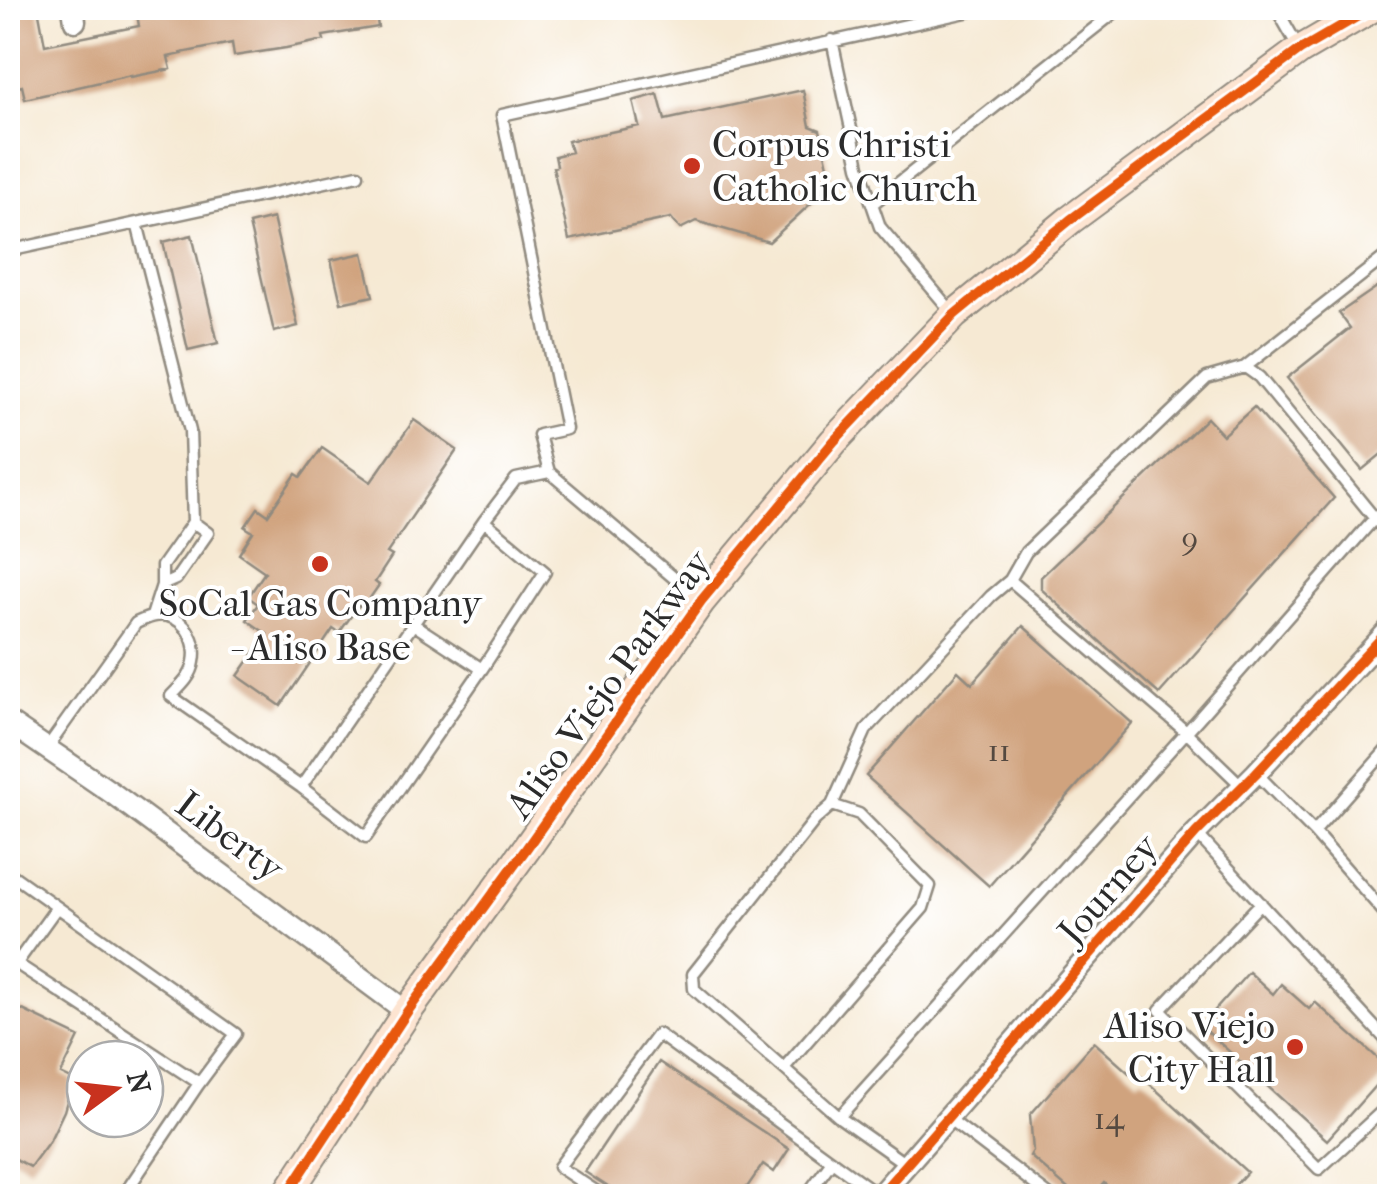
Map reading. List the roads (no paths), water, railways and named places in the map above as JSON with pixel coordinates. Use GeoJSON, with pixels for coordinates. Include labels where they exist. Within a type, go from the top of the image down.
{"type":"FeatureCollection","features":[{"type":"Feature","properties":{"kind":"main road","name":"Aliso Viejo Parkway"},"geometry":{"type":"LineString","coordinates":[[286,1196],[407,1012],[701,600],[834,441],[954,314],[1070,220],[1300,50],[1372,8]]}},
{"type":"Feature","properties":{"kind":"street","name":"Journey"},"geometry":{"type":"LineString","coordinates":[[879,1196],[1196,833],[1390,628]]}},
{"type":"Feature","properties":{"kind":"street","name":"Liberty"},"geometry":{"type":"LineString","coordinates":[[8,722],[170,835],[407,1012]]}},
{"type":"Feature","properties":{"kind":"lane"},"geometry":{"type":"LineString","coordinates":[[701,600],[549,472],[538,434],[566,429],[502,115],[984,8]]}},
{"type":"Feature","properties":{"kind":"lane"},"geometry":{"type":"LineString","coordinates":[[872,204],[1120,8]]}},
{"type":"Feature","properties":{"kind":"lane"},"geometry":{"type":"LineString","coordinates":[[1276,8],[1300,50]]}},
{"type":"Feature","properties":{"kind":"lane"},"geometry":{"type":"LineString","coordinates":[[832,40],[859,166],[880,227],[954,314]]}},
{"type":"Feature","properties":{"kind":"lane"},"geometry":{"type":"LineString","coordinates":[[8,251],[358,176]]}},
{"type":"Feature","properties":{"kind":"lane"},"geometry":{"type":"LineString","coordinates":[[137,223],[190,432],[193,522],[162,566],[162,586],[152,616]]}},
{"type":"Feature","properties":{"kind":"lane"},"geometry":{"type":"LineString","coordinates":[[908,1166],[839,1117],[694,989],[693,974],[815,820],[832,805],[866,730],[1010,580],[1026,552],[1207,378],[1244,367],[1390,253]]}},
{"type":"Feature","properties":{"kind":"lane"},"geometry":{"type":"LineString","coordinates":[[1244,367],[1259,377],[1390,537]]}},
{"type":"Feature","properties":{"kind":"lane"},"geometry":{"type":"LineString","coordinates":[[302,787],[516,479],[549,472]]}},
{"type":"Feature","properties":{"kind":"lane"},"geometry":{"type":"LineString","coordinates":[[839,1117],[1373,520],[1390,508]]}},
{"type":"Feature","properties":{"kind":"lane"},"geometry":{"type":"LineString","coordinates":[[46,748],[136,623],[166,614],[184,625],[196,644],[194,664],[171,696],[302,787],[366,837],[545,572],[484,521]]}},
{"type":"Feature","properties":{"kind":"lane"},"geometry":{"type":"LineString","coordinates":[[162,586],[176,579],[208,533],[193,522]]}},
{"type":"Feature","properties":{"kind":"lane"},"geometry":{"type":"LineString","coordinates":[[1010,580],[1185,732],[1314,832],[1390,919]]}},
{"type":"Feature","properties":{"kind":"lane"},"geometry":{"type":"LineString","coordinates":[[413,624],[482,669]]}},
{"type":"Feature","properties":{"kind":"lane"},"geometry":{"type":"LineString","coordinates":[[1314,832],[1390,746]]}},
{"type":"Feature","properties":{"kind":"lane"},"geometry":{"type":"LineString","coordinates":[[784,1068],[923,908],[930,886],[858,814],[832,805]]}},
{"type":"Feature","properties":{"kind":"lane"},"geometry":{"type":"LineString","coordinates":[[1196,833],[1390,1044]]}},
{"type":"Feature","properties":{"kind":"lane"},"geometry":{"type":"LineString","coordinates":[[8,872],[236,1034],[124,1196]]}},
{"type":"Feature","properties":{"kind":"lane"},"geometry":{"type":"LineString","coordinates":[[1261,903],[1160,1010],[1319,1169],[1390,1104]]}},
{"type":"Feature","properties":{"kind":"lane"},"geometry":{"type":"LineString","coordinates":[[56,908],[12,961],[199,1083]]}},
{"type":"Feature","properties":{"kind":"lane"},"geometry":{"type":"LineString","coordinates":[[603,1196],[559,1166],[658,1034],[879,1196]]}},
{"type":"Feature","properties":{"kind":"lane"},"geometry":{"type":"LineString","coordinates":[[948,1118],[1050,1196]]}},
{"type":"Feature","properties":{"kind":"lane"},"geometry":{"type":"LineString","coordinates":[[806,1196],[832,1161]]}},
{"type":"Feature","properties":{"kind":"place","name":"Corpus Christi Catholic Church"},"geometry":{"type":"Point","coordinates":[692,166]}},
{"type":"Feature","properties":{"kind":"place","name":"SoCal Gas Company - Aliso Base"},"geometry":{"type":"Point","coordinates":[320,564]}},
{"type":"Feature","properties":{"kind":"place","name":"Aliso Viejo City Hall"},"geometry":{"type":"Point","coordinates":[1295,1047]}}]}
